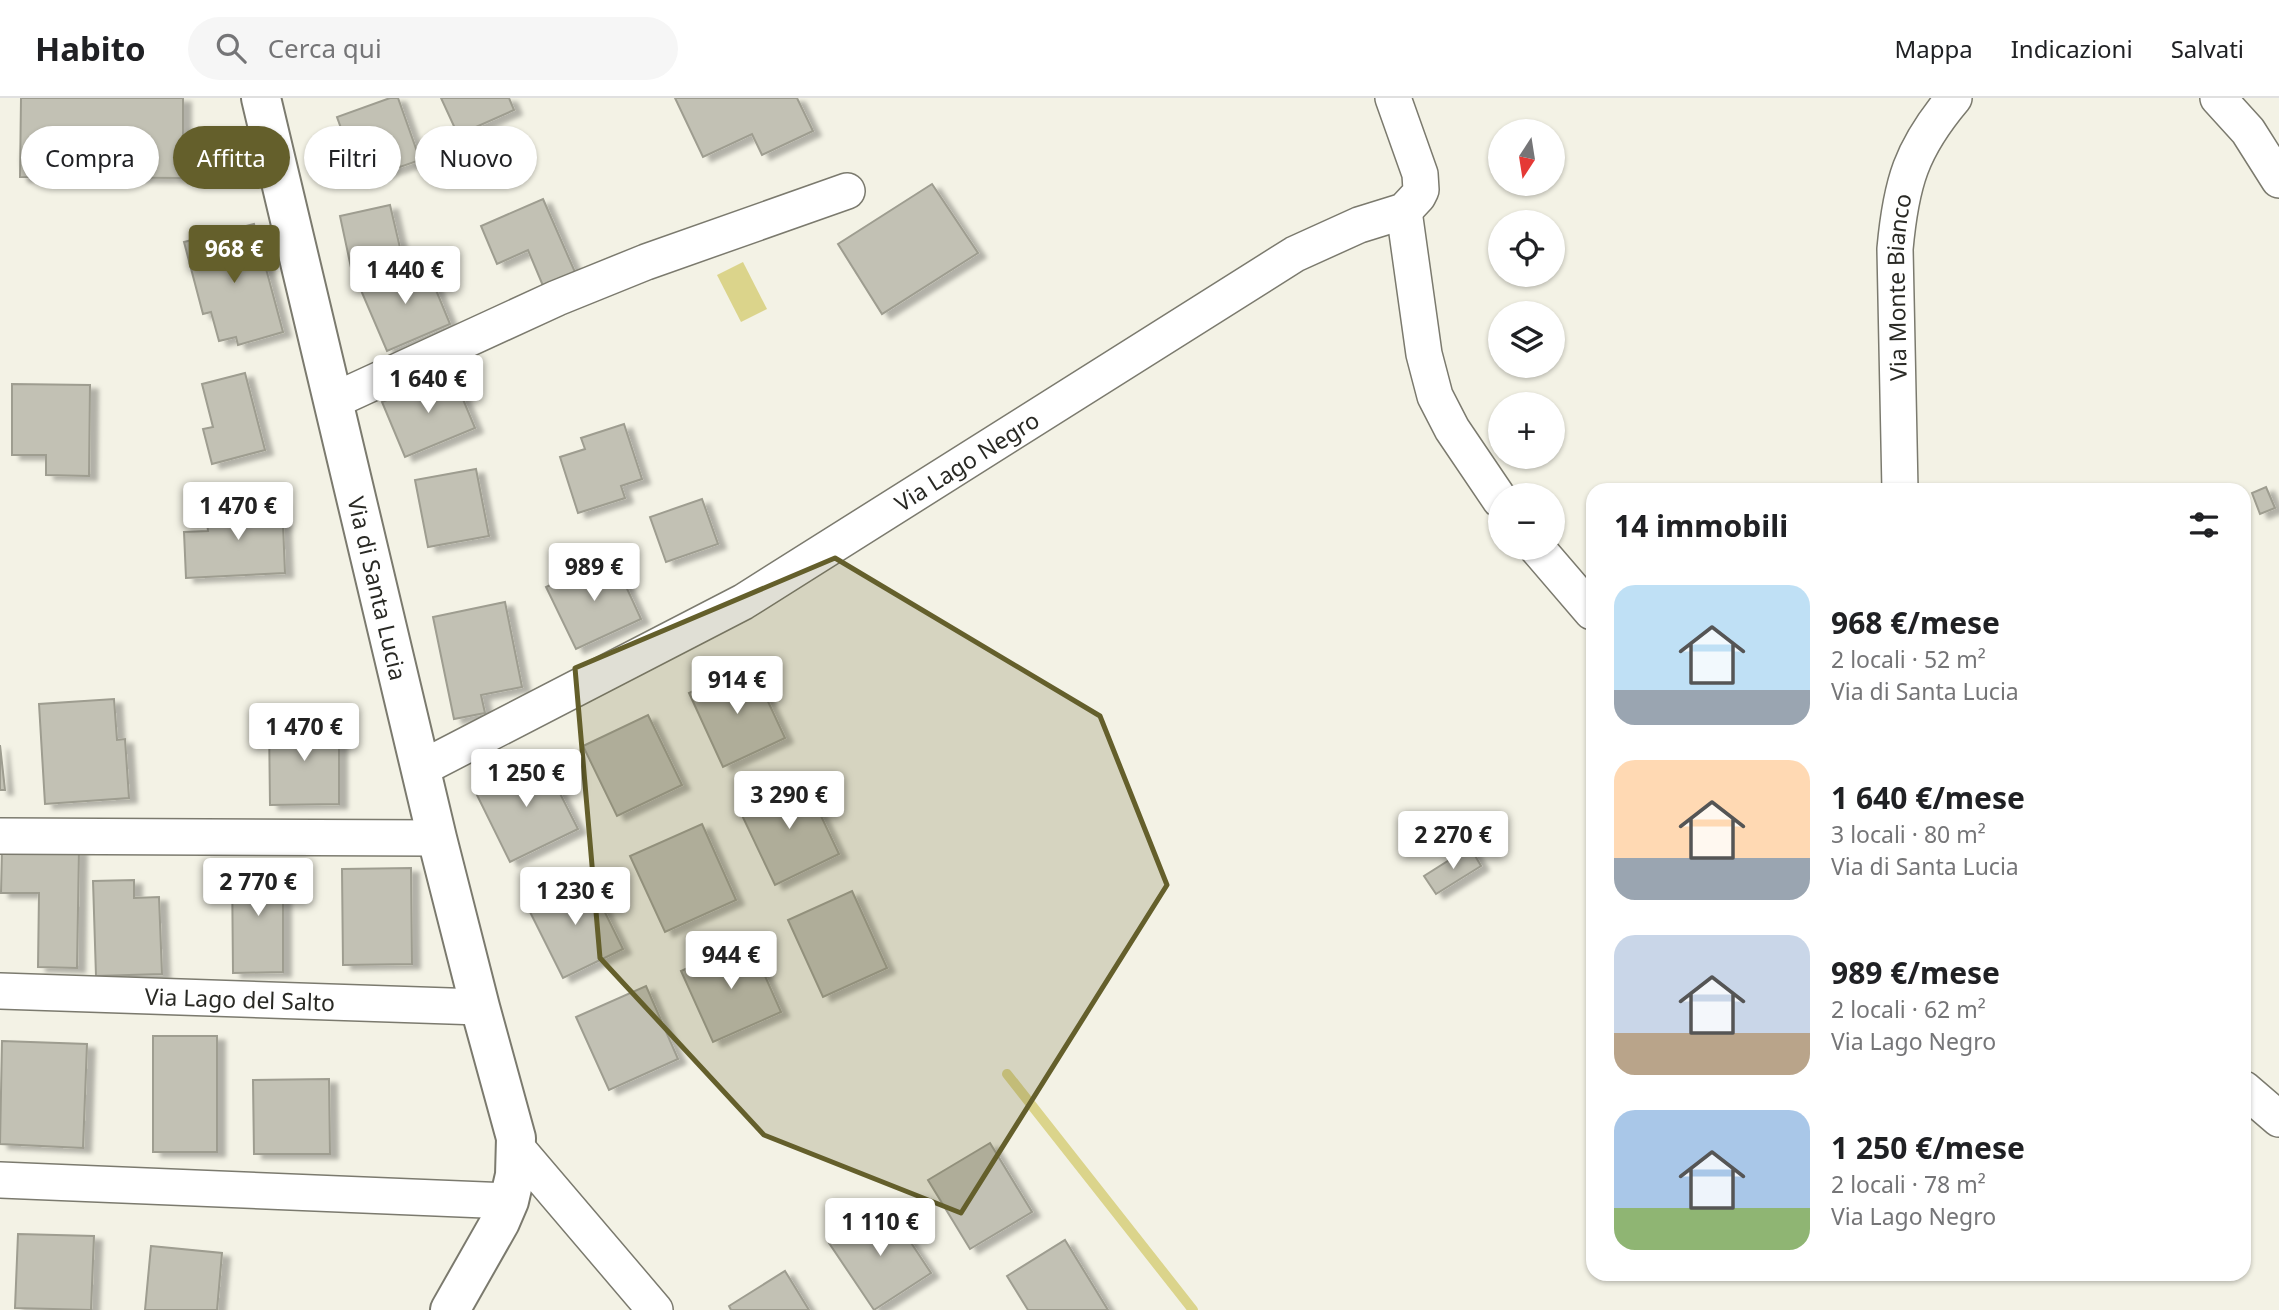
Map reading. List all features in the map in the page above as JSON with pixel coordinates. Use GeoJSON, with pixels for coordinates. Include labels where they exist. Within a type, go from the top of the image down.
{"type":"FeatureCollection","features":[{"type":"Feature","properties":{"kind":"street","name":"Via di Santa Lucia"},"geometry":{"type":"LineString","coordinates":[[261,98],[420,769],[480,1007],[514,1128],[517,1148],[509,1201],[450,1310]]}},
{"type":"Feature","properties":{"kind":"street"},"geometry":{"type":"LineString","coordinates":[[1393,98],[1421,182],[1418,196],[1404,211],[1424,354],[1435,396],[1452,429],[1489,483]]}},
{"type":"Feature","properties":{"kind":"street","name":"Via Monte Bianco"},"geometry":{"type":"LineString","coordinates":[[1900,483],[1895,249],[1898,217],[1905,183],[1924,137],[1954,98]]}},
{"type":"Feature","properties":{"kind":"street"},"geometry":{"type":"LineString","coordinates":[[2218,98],[2248,131],[2279,180]]}},
{"type":"Feature","properties":{"kind":"street"},"geometry":{"type":"LineString","coordinates":[[333,401],[557,298],[646,262],[847,191]]}},
{"type":"Feature","properties":{"kind":"street","name":"Via Lago Negro"},"geometry":{"type":"LineString","coordinates":[[420,769],[743,602],[1295,254],[1359,225],[1404,211]]}},
{"type":"Feature","properties":{"kind":"street"},"geometry":{"type":"LineString","coordinates":[[1547,560],[1586,605]]}},
{"type":"Feature","properties":{"kind":"street"},"geometry":{"type":"LineString","coordinates":[[0,836],[437,838]]}},
{"type":"Feature","properties":{"kind":"street","name":"Via Lago del Salto"},"geometry":{"type":"LineString","coordinates":[[0,991],[480,1007]]}},
{"type":"Feature","properties":{"kind":"street"},"geometry":{"type":"LineString","coordinates":[[2251,1095],[2279,1119]]}},
{"type":"Feature","properties":{"kind":"street"},"geometry":{"type":"LineString","coordinates":[[517,1148],[655,1310]]}},
{"type":"Feature","properties":{"kind":"street"},"geometry":{"type":"LineString","coordinates":[[0,1180],[509,1201]]}},
{"type":"Feature","properties":{"kind":"highlighted area"},"geometry":{"type":"Polygon","coordinates":[[[835,558],[1100,716],[1167,885],[961,1213],[764,1135],[600,958],[575,668],[835,558]]]}},
{"type":"Feature","properties":{"kind":"shaded area"},"geometry":{"type":"Polygon","coordinates":[[[743,262],[767,309],[741,322],[717,275],[743,262]]]}},
{"type":"Feature","properties":{"kind":"building"},"geometry":{"type":"Polygon","coordinates":[[[21,98],[183,98],[183,126],[173,126],[173,178],[159,178],[159,126],[21,126],[20,177],[21,98]]]}},
{"type":"Feature","properties":{"kind":"building"},"geometry":{"type":"Polygon","coordinates":[[[390,98],[398,98],[415,146],[415,162],[401,167],[401,126],[340,126],[337,117],[390,98]]]}},
{"type":"Feature","properties":{"kind":"building"},"geometry":{"type":"Polygon","coordinates":[[[441,98],[509,98],[514,110],[478,126],[454,126],[441,98]]]}},
{"type":"Feature","properties":{"kind":"building"},"geometry":{"type":"Polygon","coordinates":[[[675,98],[797,98],[813,131],[762,155],[752,134],[703,157],[675,98]]]}},
{"type":"Feature","properties":{"kind":"building"},"geometry":{"type":"Polygon","coordinates":[[[932,184],[978,253],[882,314],[838,244],[932,184]]]}},
{"type":"Feature","properties":{"kind":"building"},"geometry":{"type":"Polygon","coordinates":[[[543,199],[578,279],[546,293],[528,250],[497,264],[481,226],[543,199]]]}},
{"type":"Feature","properties":{"kind":"building"},"geometry":{"type":"Polygon","coordinates":[[[390,205],[404,265],[353,277],[340,216],[390,205]]]}},
{"type":"Feature","properties":{"kind":"building"},"geometry":{"type":"Polygon","coordinates":[[[254,224],[283,332],[238,345],[236,337],[219,341],[211,312],[203,314],[184,242],[254,224]]]}},
{"type":"Feature","properties":{"kind":"building"},"geometry":{"type":"Polygon","coordinates":[[[424,261],[450,324],[387,351],[360,288],[424,261]]]}},
{"type":"Feature","properties":{"kind":"building"},"geometry":{"type":"Polygon","coordinates":[[[245,373],[265,450],[212,464],[203,429],[213,427],[202,384],[245,373]]]}},
{"type":"Feature","properties":{"kind":"building"},"geometry":{"type":"Polygon","coordinates":[[[452,373],[475,428],[405,457],[382,402],[452,373]]]}},
{"type":"Feature","properties":{"kind":"building"},"geometry":{"type":"Polygon","coordinates":[[[12,384],[90,385],[89,476],[46,475],[46,455],[12,455],[12,384]]]}},
{"type":"Feature","properties":{"kind":"building"},"geometry":{"type":"Polygon","coordinates":[[[624,424],[642,479],[621,486],[625,498],[578,513],[560,457],[585,449],[581,438],[624,424]]]}},
{"type":"Feature","properties":{"kind":"building"},"geometry":{"type":"Polygon","coordinates":[[[476,469],[489,536],[428,547],[415,480],[476,469]]]}},
{"type":"Feature","properties":{"kind":"building"},"geometry":{"type":"Polygon","coordinates":[[[2266,487],[2275,508],[2260,514],[2252,493],[2266,487]]]}},
{"type":"Feature","properties":{"kind":"building"},"geometry":{"type":"Polygon","coordinates":[[[702,499],[718,544],[666,562],[650,517],[702,499]]]}},
{"type":"Feature","properties":{"kind":"building"},"geometry":{"type":"Polygon","coordinates":[[[282,500],[285,573],[186,578],[184,532],[208,531],[206,513],[228,512],[228,503],[282,500]]]}},
{"type":"Feature","properties":{"kind":"building"},"geometry":{"type":"Polygon","coordinates":[[[612,556],[641,619],[576,649],[546,587],[612,556]]]}},
{"type":"Feature","properties":{"kind":"building"},"geometry":{"type":"Polygon","coordinates":[[[505,602],[522,687],[481,695],[485,713],[454,719],[433,617],[505,602]]]}},
{"type":"Feature","properties":{"kind":"building"},"geometry":{"type":"Polygon","coordinates":[[[751,665],[785,738],[723,767],[689,693],[751,665]]]}},
{"type":"Feature","properties":{"kind":"building"},"geometry":{"type":"Polygon","coordinates":[[[114,699],[117,740],[125,739],[129,798],[45,804],[39,704],[114,699]]]}},
{"type":"Feature","properties":{"kind":"building"},"geometry":{"type":"Polygon","coordinates":[[[648,715],[682,785],[617,816],[583,746],[648,715]]]}},
{"type":"Feature","properties":{"kind":"building"},"geometry":{"type":"Polygon","coordinates":[[[269,721],[339,721],[339,804],[270,805],[269,721]]]}},
{"type":"Feature","properties":{"kind":"building"},"geometry":{"type":"Polygon","coordinates":[[[0,745],[5,790],[0,790],[0,745]]]}},
{"type":"Feature","properties":{"kind":"building"},"geometry":{"type":"Polygon","coordinates":[[[541,756],[578,829],[510,862],[474,789],[541,756]]]}},
{"type":"Feature","properties":{"kind":"building"},"geometry":{"type":"Polygon","coordinates":[[[803,778],[839,854],[775,885],[739,809],[803,778]]]}},
{"type":"Feature","properties":{"kind":"building"},"geometry":{"type":"Polygon","coordinates":[[[702,824],[736,900],[665,932],[630,856],[702,824]]]}},
{"type":"Feature","properties":{"kind":"building"},"geometry":{"type":"Polygon","coordinates":[[[1470,847],[1481,866],[1436,894],[1424,876],[1470,847]]]}},
{"type":"Feature","properties":{"kind":"building"},"geometry":{"type":"Polygon","coordinates":[[[2,848],[79,849],[77,968],[38,967],[39,893],[1,893],[2,848]]]}},
{"type":"Feature","properties":{"kind":"building"},"geometry":{"type":"Polygon","coordinates":[[[283,863],[283,972],[233,973],[232,864],[283,863]]]}},
{"type":"Feature","properties":{"kind":"building"},"geometry":{"type":"Polygon","coordinates":[[[411,868],[412,964],[343,965],[342,869],[411,868]]]}},
{"type":"Feature","properties":{"kind":"building"},"geometry":{"type":"Polygon","coordinates":[[[587,876],[623,949],[563,978],[527,906],[587,876]]]}},
{"type":"Feature","properties":{"kind":"building"},"geometry":{"type":"Polygon","coordinates":[[[134,880],[134,898],[159,897],[162,974],[96,976],[93,881],[134,880]]]}},
{"type":"Feature","properties":{"kind":"building"},"geometry":{"type":"Polygon","coordinates":[[[852,891],[887,968],[823,997],[788,920],[852,891]]]}},
{"type":"Feature","properties":{"kind":"building"},"geometry":{"type":"Polygon","coordinates":[[[749,940],[781,1012],[713,1042],[681,971],[749,940]]]}},
{"type":"Feature","properties":{"kind":"building"},"geometry":{"type":"Polygon","coordinates":[[[646,986],[678,1059],[609,1090],[576,1017],[646,986]]]}},
{"type":"Feature","properties":{"kind":"building"},"geometry":{"type":"Polygon","coordinates":[[[153,1036],[217,1036],[217,1152],[153,1152],[153,1036]]]}},
{"type":"Feature","properties":{"kind":"building"},"geometry":{"type":"Polygon","coordinates":[[[2,1041],[87,1044],[83,1148],[0,1144],[2,1041]]]}},
{"type":"Feature","properties":{"kind":"building"},"geometry":{"type":"Polygon","coordinates":[[[329,1079],[330,1154],[254,1154],[253,1080],[329,1079]]]}},
{"type":"Feature","properties":{"kind":"building"},"geometry":{"type":"Polygon","coordinates":[[[990,1143],[1032,1212],[970,1249],[928,1180],[990,1143]]]}},
{"type":"Feature","properties":{"kind":"building"},"geometry":{"type":"Polygon","coordinates":[[[886,1205],[931,1273],[874,1310],[829,1243],[886,1205]]]}},
{"type":"Feature","properties":{"kind":"building"},"geometry":{"type":"Polygon","coordinates":[[[18,1234],[94,1236],[91,1310],[15,1308],[18,1234]]]}},
{"type":"Feature","properties":{"kind":"building"},"geometry":{"type":"Polygon","coordinates":[[[1065,1240],[1108,1310],[1028,1310],[1007,1276],[1065,1240]]]}},
{"type":"Feature","properties":{"kind":"building"},"geometry":{"type":"Polygon","coordinates":[[[151,1246],[222,1253],[217,1310],[145,1310],[151,1246]]]}},
{"type":"Feature","properties":{"kind":"building"},"geometry":{"type":"Polygon","coordinates":[[[785,1271],[809,1310],[731,1310],[729,1306],[785,1271]]]}},
{"type":"Feature","properties":{"kind":"waterway"},"geometry":{"type":"LineString","coordinates":[[1007,1074],[1193,1310]]}}]}
